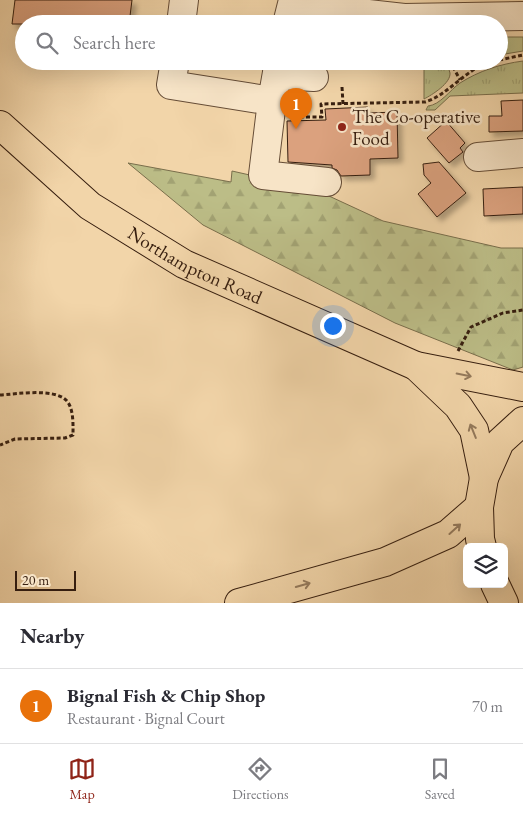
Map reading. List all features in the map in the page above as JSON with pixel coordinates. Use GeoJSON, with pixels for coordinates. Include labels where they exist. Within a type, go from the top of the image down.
{"type":"FeatureCollection","features":[{"type":"Feature","properties":{"kind":"main road","name":"Northampton Road"},"geometry":{"type":"LineString","coordinates":[[0,125],[90,206],[184,264],[416,366],[523,388]]}},
{"type":"Feature","properties":{"kind":"main road","name":"Northampton Road"},"geometry":{"type":"LineString","coordinates":[[416,366],[458,406],[474,430],[484,478]]}},
{"type":"Feature","properties":{"kind":"main road"},"geometry":{"type":"LineString","coordinates":[[481,543],[479,507],[484,478],[500,442],[523,421]]}},
{"type":"Feature","properties":{"kind":"main road"},"geometry":{"type":"LineString","coordinates":[[240,603],[385,562],[448,534],[479,507]]}},
{"type":"Feature","properties":{"kind":"main road"},"geometry":{"type":"LineString","coordinates":[[497,588],[504,603]]}},
{"type":"Feature","properties":{"kind":"street"},"geometry":{"type":"LineString","coordinates":[[182,15],[184,0]]}},
{"type":"Feature","properties":{"kind":"street"},"geometry":{"type":"LineString","coordinates":[[289,15],[293,0]]}},
{"type":"Feature","properties":{"kind":"street"},"geometry":{"type":"LineString","coordinates":[[300,0],[372,15]]}},
{"type":"Feature","properties":{"kind":"street"},"geometry":{"type":"LineString","coordinates":[[418,15],[446,9],[523,16]]}},
{"type":"Feature","properties":{"kind":"street"},"geometry":{"type":"LineString","coordinates":[[174,70],[172,85],[271,109]]}},
{"type":"Feature","properties":{"kind":"street"},"geometry":{"type":"LineString","coordinates":[[278,70],[263,175],[327,182]]}},
{"type":"Feature","properties":{"kind":"street"},"geometry":{"type":"LineString","coordinates":[[286,70],[314,77]]}},
{"type":"Feature","properties":{"kind":"street"},"geometry":{"type":"LineString","coordinates":[[478,157],[523,153]]}},
{"type":"Feature","properties":{"kind":"path"},"geometry":{"type":"LineString","coordinates":[[508,58],[523,55]]}},
{"type":"Feature","properties":{"kind":"path"},"geometry":{"type":"LineString","coordinates":[[455,70],[460,80]]}},
{"type":"Feature","properties":{"kind":"path"},"geometry":{"type":"LineString","coordinates":[[271,109],[280,118],[322,116],[321,104],[425,102],[432,100],[477,70]]}},
{"type":"Feature","properties":{"kind":"path"},"geometry":{"type":"LineString","coordinates":[[342,87],[343,104]]}},
{"type":"Feature","properties":{"kind":"path"},"geometry":{"type":"LineString","coordinates":[[457,353],[471,327],[503,313],[523,310]]}},
{"type":"Feature","properties":{"kind":"path"},"geometry":{"type":"LineString","coordinates":[[0,395],[32,393],[58,395],[67,401],[72,412],[73,427],[72,434],[65,438],[14,439],[0,445]]}},
{"type":"Feature","properties":{"kind":"green space"},"geometry":{"type":"Polygon","coordinates":[[[508,37],[523,37],[523,51],[508,54],[508,37]]]}},
{"type":"Feature","properties":{"kind":"green space"},"geometry":{"type":"Polygon","coordinates":[[[523,61],[523,93],[450,96],[435,110],[426,110],[428,106],[437,103],[460,83],[487,70],[508,70],[508,64],[523,61]]]}},
{"type":"Feature","properties":{"kind":"green space"},"geometry":{"type":"Polygon","coordinates":[[[424,70],[449,70],[449,77],[444,85],[424,99],[424,70]]]}},
{"type":"Feature","properties":{"kind":"green space"},"geometry":{"type":"Polygon","coordinates":[[[128,163],[231,182],[232,171],[316,190],[383,221],[501,248],[523,248],[523,367],[513,370],[395,323],[203,225],[128,163]]]}},
{"type":"Feature","properties":{"kind":"building"},"geometry":{"type":"Polygon","coordinates":[[[15,0],[132,0],[130,15],[15,15],[15,24],[12,24],[15,0]]]}},
{"type":"Feature","properties":{"kind":"building"},"geometry":{"type":"Polygon","coordinates":[[[523,100],[523,131],[489,132],[489,116],[502,116],[501,101],[523,100]]]}},
{"type":"Feature","properties":{"kind":"building"},"geometry":{"type":"Polygon","coordinates":[[[368,107],[368,113],[397,112],[398,158],[370,159],[370,175],[341,176],[337,170],[332,168],[332,165],[288,162],[287,121],[326,120],[325,109],[368,107]]]}},
{"type":"Feature","properties":{"kind":"building"},"geometry":{"type":"Polygon","coordinates":[[[446,121],[465,143],[460,148],[463,152],[449,163],[427,138],[446,121]]]}},
{"type":"Feature","properties":{"kind":"building"},"geometry":{"type":"Polygon","coordinates":[[[439,162],[466,193],[437,217],[418,194],[431,183],[424,175],[423,164],[439,162]]]}},
{"type":"Feature","properties":{"kind":"building"},"geometry":{"type":"Polygon","coordinates":[[[523,187],[523,214],[484,216],[483,189],[523,187]]]}},
{"type":"Feature","properties":{"kind":"place","name":"The Co-operative Food"},"geometry":{"type":"Point","coordinates":[342,127]}},
{"type":"Feature","properties":{"kind":"place","name":"Bignal Fish & Chip Shop"},"geometry":{"type":"Point","coordinates":[296,129]}}]}
